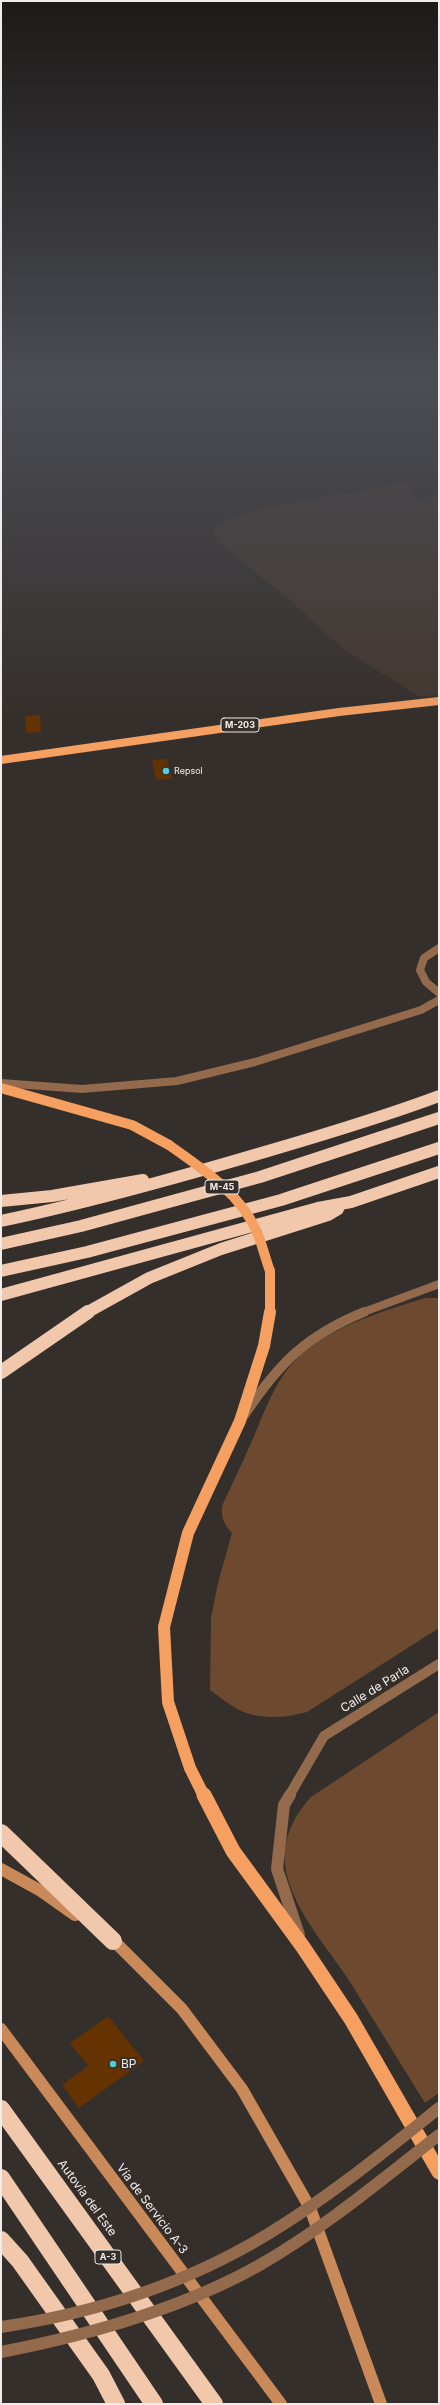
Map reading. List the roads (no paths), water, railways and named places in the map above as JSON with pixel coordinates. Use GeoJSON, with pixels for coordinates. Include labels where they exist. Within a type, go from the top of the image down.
{"type":"FeatureCollection","features":[{"type":"Feature","properties":{"kind":"highway"},"geometry":{"type":"LineString","coordinates":[[1,1229],[392,1114],[439,1096]]}},
{"type":"Feature","properties":{"kind":"highway","name":"M-45"},"geometry":{"type":"LineString","coordinates":[[1,1244],[81,1226],[260,1177],[439,1118]]}},
{"type":"Feature","properties":{"kind":"highway"},"geometry":{"type":"LineString","coordinates":[[1,1271],[87,1252],[281,1200],[439,1148]]}},
{"type":"Feature","properties":{"kind":"highway"},"geometry":{"type":"LineString","coordinates":[[1,1201],[52,1196],[224,1164]]}},
{"type":"Feature","properties":{"kind":"highway"},"geometry":{"type":"LineString","coordinates":[[2,1295],[318,1208],[351,1202],[439,1172]]}},
{"type":"Feature","properties":{"kind":"highway"},"geometry":{"type":"LineString","coordinates":[[1,1372],[82,1315],[149,1278],[221,1250],[328,1215],[351,1202]]}},
{"type":"Feature","properties":{"kind":"highway"},"geometry":{"type":"LineString","coordinates":[[1,1222],[75,1206]]}},
{"type":"Feature","properties":{"kind":"highway"},"geometry":{"type":"LineString","coordinates":[[1,1380],[25,1355]]}},
{"type":"Feature","properties":{"kind":"highway"},"geometry":{"type":"LineString","coordinates":[[1,1833],[114,1941]]}},
{"type":"Feature","properties":{"kind":"highway","name":"Autovía del Este"},"geometry":{"type":"LineString","coordinates":[[1,2110],[214,2404]]}},
{"type":"Feature","properties":{"kind":"highway"},"geometry":{"type":"LineString","coordinates":[[1,2178],[154,2404]]}},
{"type":"Feature","properties":{"kind":"highway"},"geometry":{"type":"LineString","coordinates":[[1,2240],[20,2261],[101,2375],[116,2404]]}},
{"type":"Feature","properties":{"kind":"main road","name":"M-203"},"geometry":{"type":"LineString","coordinates":[[1,760],[339,712],[439,701]]}},
{"type":"Feature","properties":{"kind":"main road"},"geometry":{"type":"LineString","coordinates":[[1,1088],[105,1116],[132,1125],[169,1145],[205,1170],[234,1199],[255,1229],[270,1271],[271,1308],[264,1346],[240,1421],[188,1533],[164,1627],[168,1702],[190,1768],[234,1851],[304,1947],[351,2019],[439,2172]]}},
{"type":"Feature","properties":{"kind":"main road"},"geometry":{"type":"LineString","coordinates":[[1,1869],[41,1891],[114,1941],[182,2009],[242,2088],[310,2208],[381,2404]]}},
{"type":"Feature","properties":{"kind":"main road","name":"Vía de Servicio A-3"},"geometry":{"type":"LineString","coordinates":[[1,2029],[281,2404]]}},
{"type":"Feature","properties":{"kind":"street"},"geometry":{"type":"LineString","coordinates":[[439,948],[423,959],[419,969],[422,979],[431,989],[439,993]]}},
{"type":"Feature","properties":{"kind":"street"},"geometry":{"type":"LineString","coordinates":[[1,1083],[82,1089],[177,1081],[255,1062],[421,1010],[439,1000]]}},
{"type":"Feature","properties":{"kind":"street"},"geometry":{"type":"LineString","coordinates":[[240,1421],[277,1369],[314,1337],[360,1312],[439,1284]]}},
{"type":"Feature","properties":{"kind":"street","name":"Calle de Parla"},"geometry":{"type":"LineString","coordinates":[[304,1947],[277,1869],[284,1805],[324,1736],[439,1664]]}},
{"type":"Feature","properties":{"kind":"street"},"geometry":{"type":"LineString","coordinates":[[1,2327],[54,2318],[127,2299],[212,2264],[268,2235],[328,2195],[439,2108]]}},
{"type":"Feature","properties":{"kind":"street"},"geometry":{"type":"LineString","coordinates":[[1,2352],[51,2342],[131,2320],[229,2280],[293,2244],[365,2192],[439,2134]]}},
{"type":"Feature","properties":{"kind":"place","name":"Repsol"},"geometry":{"type":"Point","coordinates":[166,771]}},
{"type":"Feature","properties":{"kind":"place","name":"BP"},"geometry":{"type":"Point","coordinates":[113,2064]}}]}
